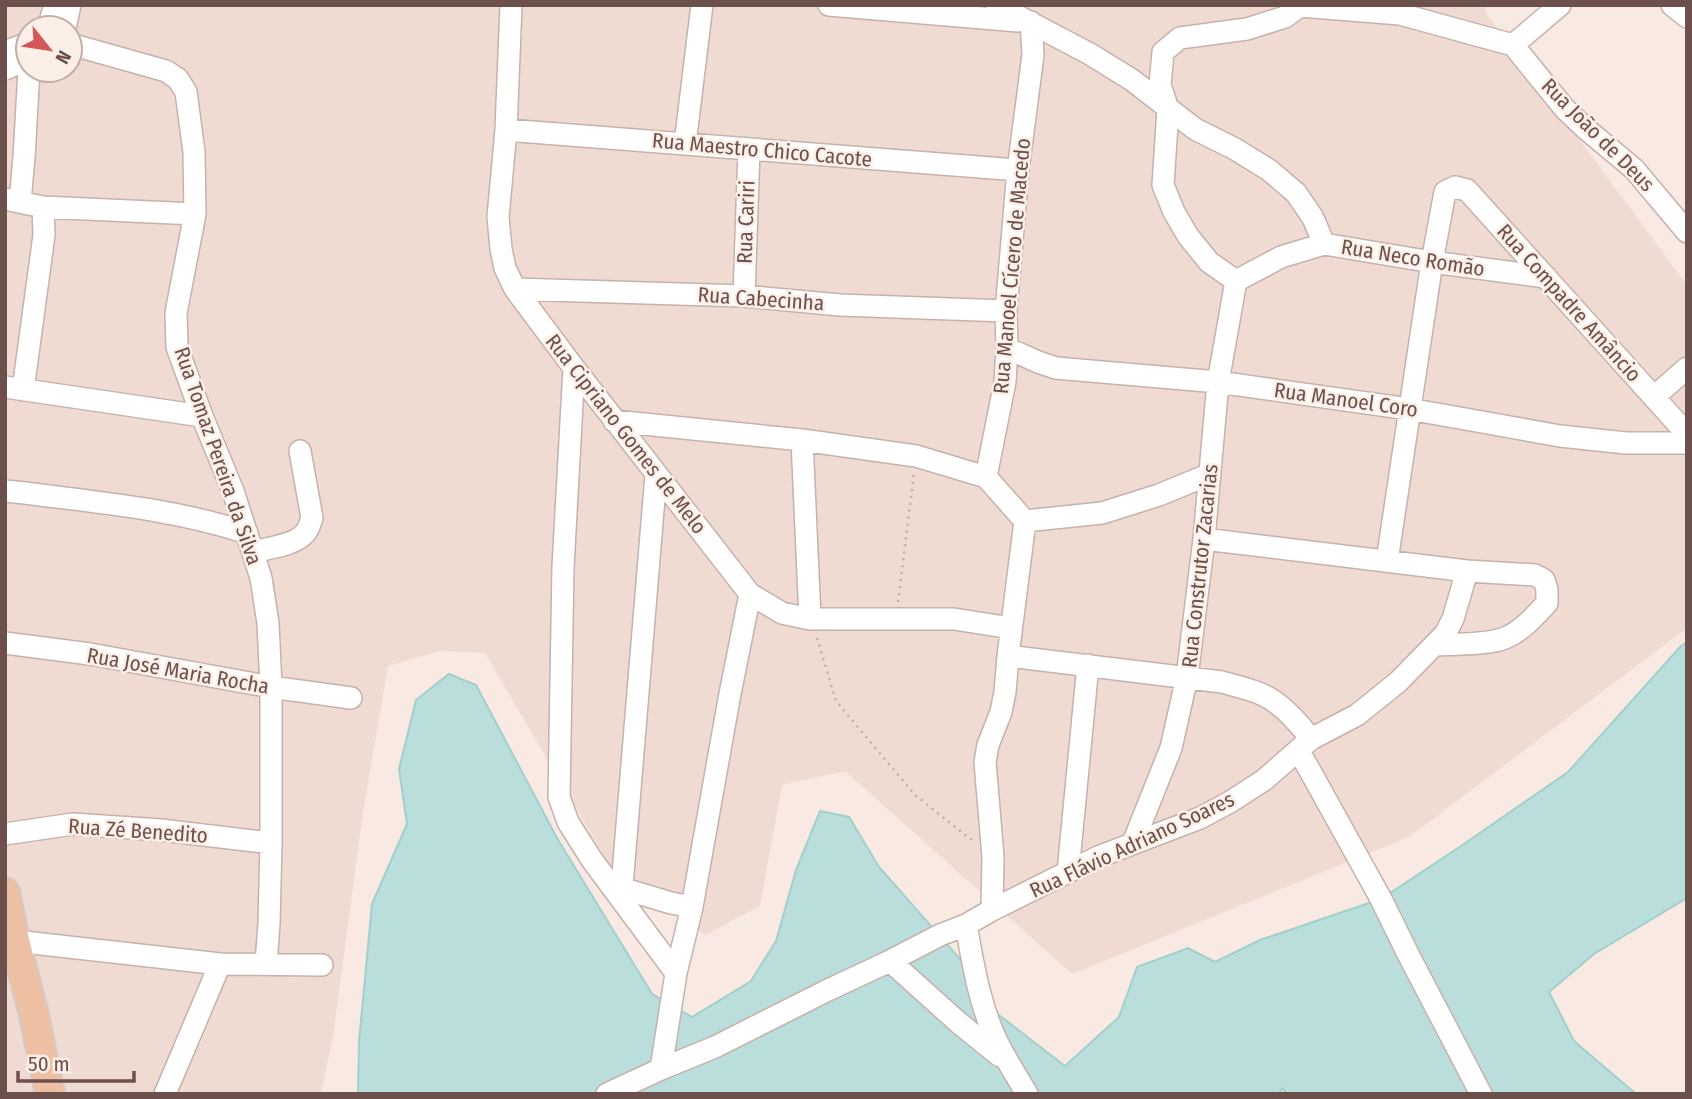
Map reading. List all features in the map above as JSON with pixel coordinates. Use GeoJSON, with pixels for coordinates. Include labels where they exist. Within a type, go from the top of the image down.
{"type":"FeatureCollection","features":[{"type":"Feature","properties":{"kind":"main road"},"geometry":{"type":"LineString","coordinates":[[5,892],[50,1094]]}},
{"type":"Feature","properties":{"kind":"street","name":"Rua Cipriano Gomes de Melo"},"geometry":{"type":"LineString","coordinates":[[511,5],[506,131],[498,218],[505,268],[515,289],[574,368],[750,594],[782,612],[810,618],[954,619],[1011,628]]}},
{"type":"Feature","properties":{"kind":"street"},"geometry":{"type":"LineString","coordinates":[[685,144],[702,5]]}},
{"type":"Feature","properties":{"kind":"street"},"geometry":{"type":"LineString","coordinates":[[829,5],[1031,22]]}},
{"type":"Feature","properties":{"kind":"street"},"geometry":{"type":"LineString","coordinates":[[997,5],[1090,54],[1132,80],[1195,129],[1269,170],[1296,193],[1313,218],[1324,244]]}},
{"type":"Feature","properties":{"kind":"street"},"geometry":{"type":"LineString","coordinates":[[1236,281],[1209,262],[1188,236],[1163,185],[1168,109],[1160,85],[1163,52],[1180,38],[1247,29],[1285,16],[1300,6],[1400,14],[1513,45],[1560,5]]}},
{"type":"Feature","properties":{"kind":"street"},"geometry":{"type":"LineString","coordinates":[[1672,5],[1687,17]]}},
{"type":"Feature","properties":{"kind":"street","name":"Rua Manoel Cícero de Macedo"},"geometry":{"type":"LineString","coordinates":[[986,477],[1005,382],[1006,311],[1018,170],[1033,54],[1031,22]]}},
{"type":"Feature","properties":{"kind":"street","name":"Rua João de Deus"},"geometry":{"type":"LineString","coordinates":[[1513,45],[1565,109],[1634,169],[1687,232]]}},
{"type":"Feature","properties":{"kind":"street","name":"Rua Tomaz Pereira da Silva"},"geometry":{"type":"LineString","coordinates":[[84,48],[166,71],[178,79],[186,92],[194,152],[195,214],[176,313],[177,347],[233,491],[261,578],[268,623],[271,687],[271,843],[266,963]]}},
{"type":"Feature","properties":{"kind":"street"},"geometry":{"type":"LineString","coordinates":[[28,84],[24,157],[13,200],[43,207],[195,214]]}},
{"type":"Feature","properties":{"kind":"street","name":"Rua Maestro Chico Cacote"},"geometry":{"type":"LineString","coordinates":[[506,131],[1018,170]]}},
{"type":"Feature","properties":{"kind":"street","name":"Rua Cariri"},"geometry":{"type":"LineString","coordinates":[[744,296],[749,149]]}},
{"type":"Feature","properties":{"kind":"street","name":"Rua Compadre Amâncio"},"geometry":{"type":"LineString","coordinates":[[1432,262],[1445,192],[1455,187],[1466,190],[1687,434]]}},
{"type":"Feature","properties":{"kind":"street"},"geometry":{"type":"LineString","coordinates":[[43,207],[44,234],[14,389],[202,416]]}},
{"type":"Feature","properties":{"kind":"street","name":"Rua Neco Romão"},"geometry":{"type":"LineString","coordinates":[[1236,281],[1281,257],[1324,244],[1546,277]]}},
{"type":"Feature","properties":{"kind":"street"},"geometry":{"type":"LineString","coordinates":[[1387,561],[1432,262]]}},
{"type":"Feature","properties":{"kind":"street","name":"Rua Construtor Zacarias"},"geometry":{"type":"LineString","coordinates":[[1133,843],[1171,748],[1188,677],[1218,382],[1236,281]]}},
{"type":"Feature","properties":{"kind":"street","name":"Rua Cabecinha"},"geometry":{"type":"LineString","coordinates":[[515,289],[744,296],[840,305],[1006,311]]}},
{"type":"Feature","properties":{"kind":"street","name":"Rua Manoel Coro"},"geometry":{"type":"LineString","coordinates":[[1007,348],[1056,368],[1218,382],[1409,409],[1560,436],[1626,443],[1687,443]]}},
{"type":"Feature","properties":{"kind":"street"},"geometry":{"type":"LineString","coordinates":[[574,368],[563,567],[559,797],[568,822],[592,860],[621,893],[676,972]]}},
{"type":"Feature","properties":{"kind":"street"},"geometry":{"type":"LineString","coordinates":[[1654,397],[1687,368]]}},
{"type":"Feature","properties":{"kind":"street"},"geometry":{"type":"LineString","coordinates":[[614,421],[803,440],[916,456],[986,477],[1025,521],[1005,692],[985,762],[993,857],[992,910]]}},
{"type":"Feature","properties":{"kind":"street"},"geometry":{"type":"LineString","coordinates":[[803,440],[810,618]]}},
{"type":"Feature","properties":{"kind":"street"},"geometry":{"type":"LineString","coordinates":[[5,491],[173,513],[220,524],[250,543],[298,540],[309,528],[312,517],[300,451]]}},
{"type":"Feature","properties":{"kind":"street"},"geometry":{"type":"LineString","coordinates":[[621,893],[656,474]]}},
{"type":"Feature","properties":{"kind":"street"},"geometry":{"type":"LineString","coordinates":[[1025,521],[1102,513],[1210,474]]}},
{"type":"Feature","properties":{"kind":"street"},"geometry":{"type":"LineString","coordinates":[[1204,539],[1467,571],[1535,575],[1544,580],[1547,603],[1529,622],[1505,639],[1474,644],[1435,645]]}},
{"type":"Feature","properties":{"kind":"street","name":"Rua Flávio Adriano Soares"},"geometry":{"type":"LineString","coordinates":[[607,1094],[715,1047],[966,925],[1098,857],[1200,818],[1230,802],[1264,779],[1305,745],[1357,715],[1435,645],[1453,619],[1467,571]]}},
{"type":"Feature","properties":{"kind":"street"},"geometry":{"type":"LineString","coordinates":[[661,1069],[676,972],[692,907],[731,685],[750,594]]}},
{"type":"Feature","properties":{"kind":"street","name":"Rua José Maria Rocha"},"geometry":{"type":"LineString","coordinates":[[5,643],[90,654],[271,687],[351,698]]}},
{"type":"Feature","properties":{"kind":"street"},"geometry":{"type":"LineString","coordinates":[[1008,656],[1188,677],[1232,685],[1275,701],[1298,723],[1305,745],[1480,1094]]}},
{"type":"Feature","properties":{"kind":"street"},"geometry":{"type":"LineString","coordinates":[[1068,872],[1088,665]]}},
{"type":"Feature","properties":{"kind":"street","name":"Rua Zé Benedito"},"geometry":{"type":"LineString","coordinates":[[5,834],[73,824],[162,830],[271,843]]}},
{"type":"Feature","properties":{"kind":"street"},"geometry":{"type":"LineString","coordinates":[[621,893],[692,907]]}},
{"type":"Feature","properties":{"kind":"street"},"geometry":{"type":"LineString","coordinates":[[966,925],[977,985],[993,1035],[1027,1094]]}},
{"type":"Feature","properties":{"kind":"street"},"geometry":{"type":"LineString","coordinates":[[15,942],[220,964],[322,965]]}},
{"type":"Feature","properties":{"kind":"street"},"geometry":{"type":"LineString","coordinates":[[890,961],[959,1023],[1007,1061]]}},
{"type":"Feature","properties":{"kind":"street"},"geometry":{"type":"LineString","coordinates":[[166,1094],[220,964]]}},
{"type":"Feature","properties":{"kind":"path"},"geometry":{"type":"LineString","coordinates":[[896,618],[916,456]]}},
{"type":"Feature","properties":{"kind":"path"},"geometry":{"type":"LineString","coordinates":[[810,618],[836,701],[915,796],[993,857]]}},
{"type":"Feature","properties":{"kind":"shaded area"},"geometry":{"type":"Polygon","coordinates":[[[5,5],[1487,5],[1485,12],[1687,285],[1687,628],[1409,837],[1072,974],[845,771],[782,785],[760,906],[705,935],[611,868],[485,653],[439,651],[388,666],[364,806],[333,1036],[321,1094],[5,1094],[5,5]]]}},
{"type":"Feature","properties":{"kind":"water"},"geometry":{"type":"Polygon","coordinates":[[[1687,642],[1687,898],[1594,954],[1549,992],[1574,1041],[1636,1094],[1286,1094],[1283,1088],[1278,1094],[358,1094],[359,1042],[372,904],[407,824],[399,769],[416,700],[449,674],[476,685],[557,838],[652,994],[692,1017],[751,981],[776,941],[796,870],[820,811],[849,817],[879,867],[961,960],[995,1012],[1065,1066],[1119,1017],[1137,967],[1188,948],[1215,962],[1260,940],[1381,899],[1461,846],[1568,772],[1687,642]]]}}]}
